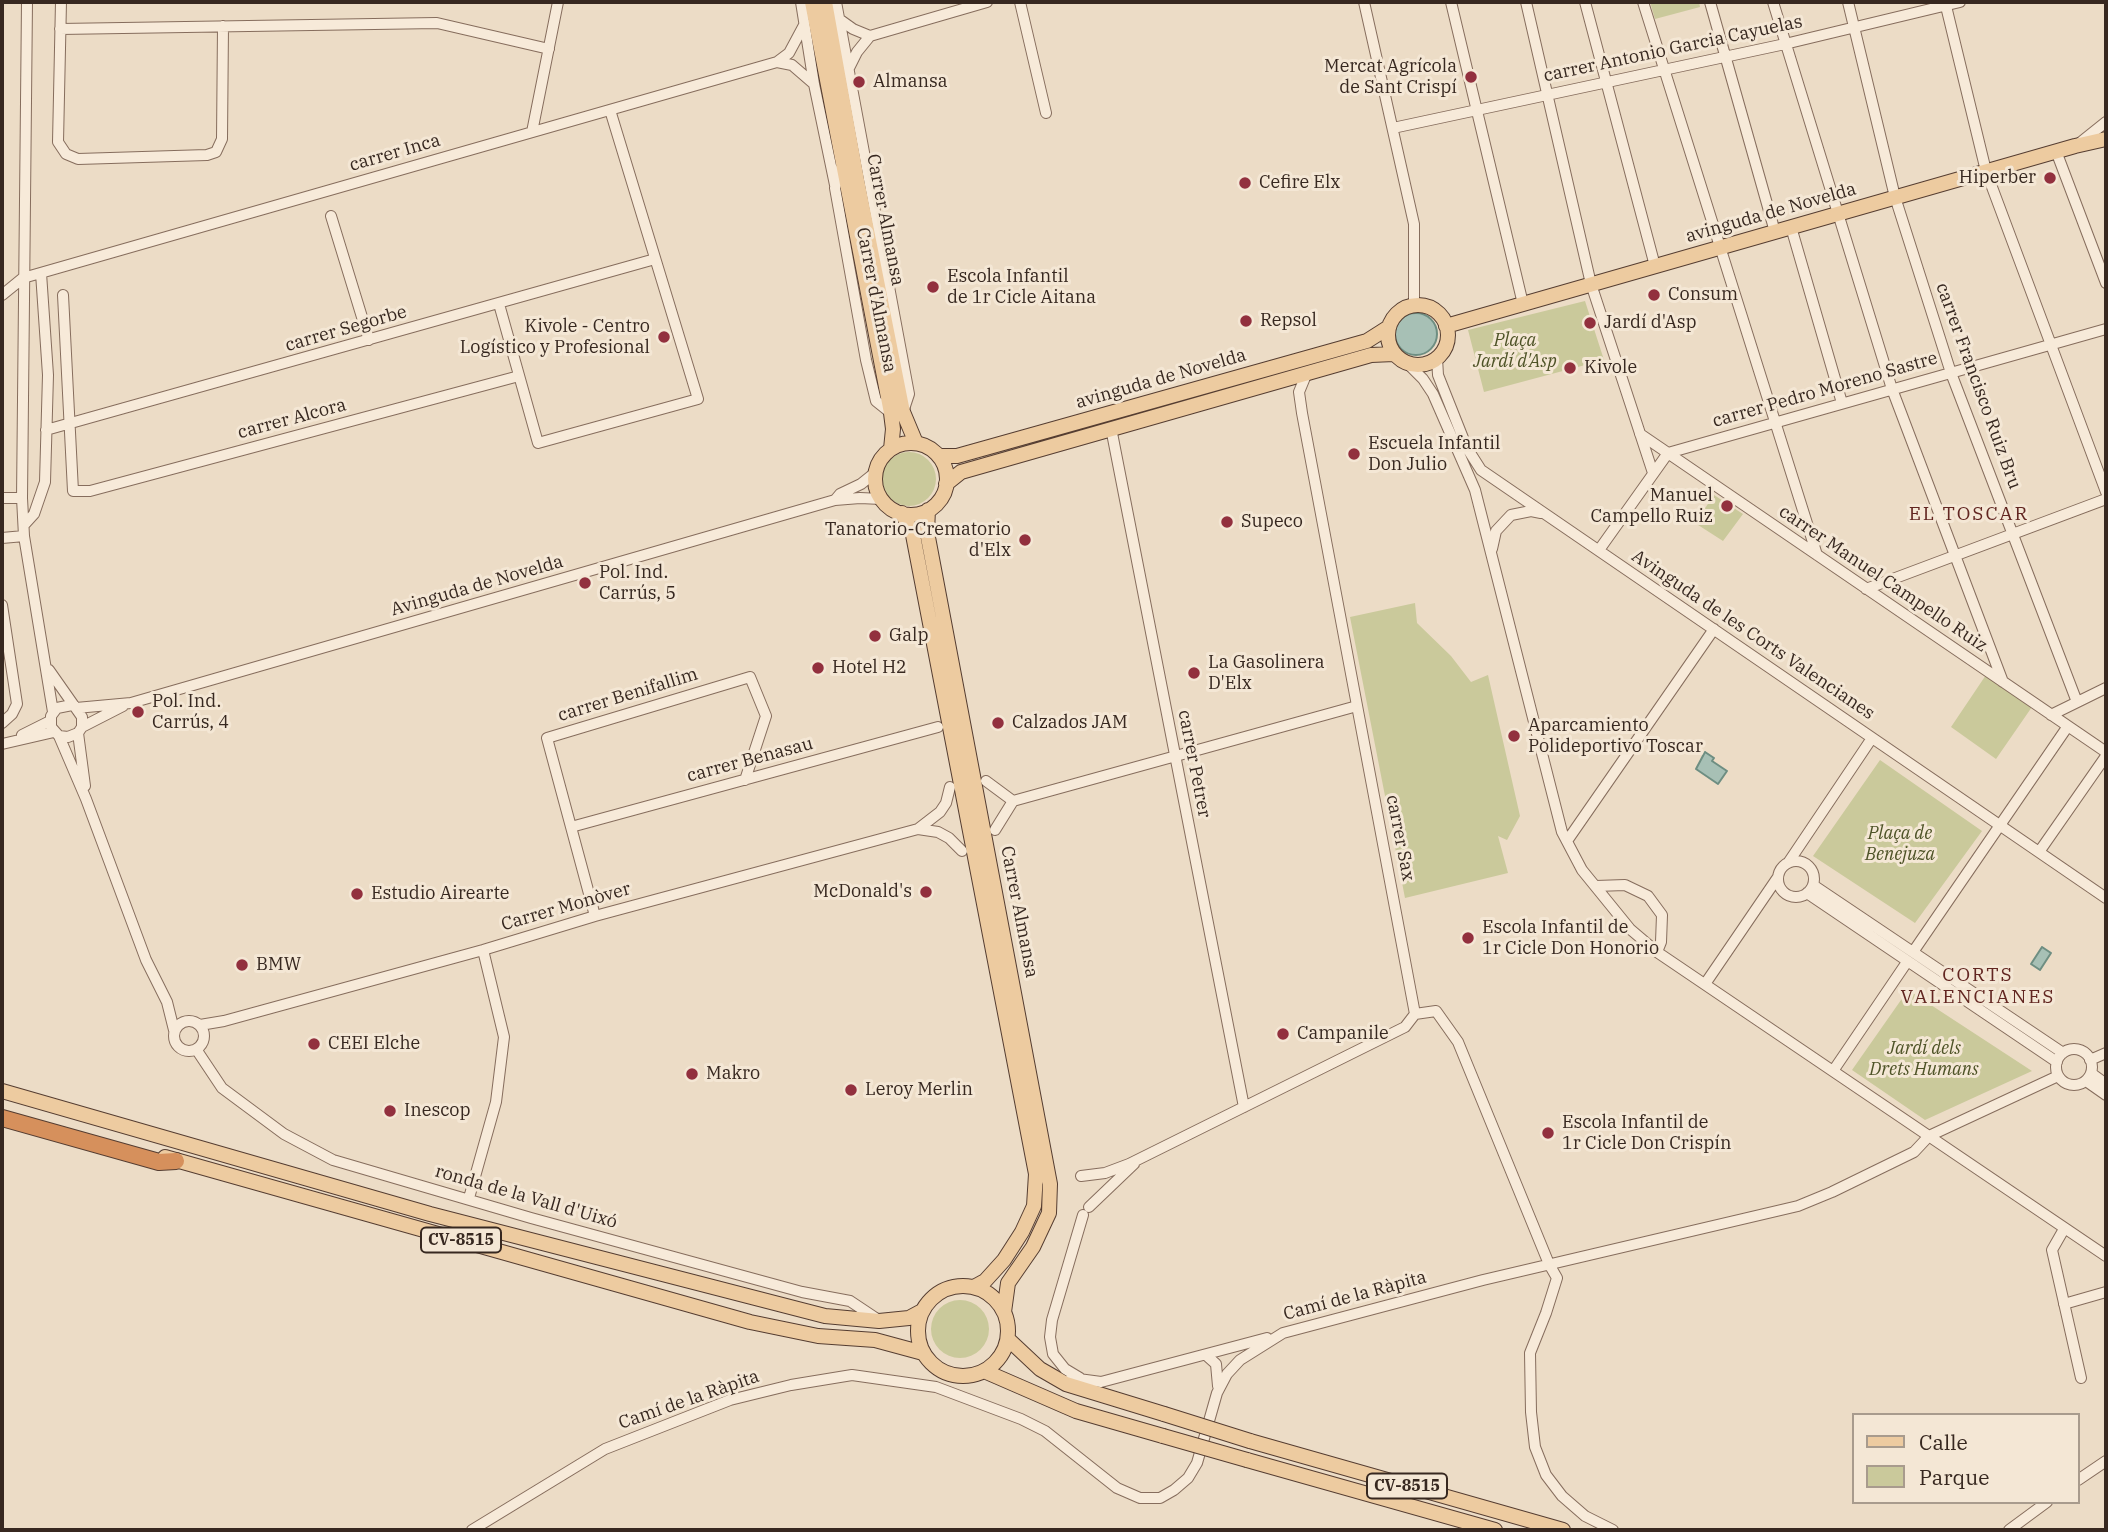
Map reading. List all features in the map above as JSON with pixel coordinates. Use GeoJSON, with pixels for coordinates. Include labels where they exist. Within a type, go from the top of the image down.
{"type":"FeatureCollection","features":[{"type":"Feature","properties":{"kind":"highway"},"geometry":{"type":"LineString","coordinates":[[2,1118],[159,1162],[176,1161]]}},
{"type":"Feature","properties":{"kind":"main road","name":"Carrer d'Almansa"},"geometry":{"type":"LineString","coordinates":[[812,2],[897,413],[891,449]]}},
{"type":"Feature","properties":{"kind":"main road","name":"Carrer Almansa"},"geometry":{"type":"LineString","coordinates":[[825,2],[897,413],[916,443]]}},
{"type":"Feature","properties":{"kind":"main road","name":"avinguda de Novelda"},"geometry":{"type":"LineString","coordinates":[[1446,326],[2106,139]]}},
{"type":"Feature","properties":{"kind":"main road"},"geometry":{"type":"LineString","coordinates":[[1414,305],[1426,306],[1436,311],[1446,326],[1446,344],[1437,358],[1422,365],[1401,359],[1388,338],[1389,327],[1398,312],[1414,305]]}},
{"type":"Feature","properties":{"kind":"main road","name":"avinguda de Novelda"},"geometry":{"type":"LineString","coordinates":[[939,456],[957,456],[1367,341],[1389,327]]}},
{"type":"Feature","properties":{"kind":"main road","name":"avinguda de Novelda"},"geometry":{"type":"LineString","coordinates":[[946,484],[961,471],[1371,355],[1401,359]]}},
{"type":"Feature","properties":{"kind":"main road"},"geometry":{"type":"LineString","coordinates":[[916,443],[932,449],[939,456],[946,470],[946,484],[939,500],[928,510],[915,514],[902,513],[889,507],[881,499],[876,472],[881,460],[891,449],[901,444],[916,443]]}},
{"type":"Feature","properties":{"kind":"main road","name":"Carrer Almansa"},"geometry":{"type":"LineString","coordinates":[[928,510],[927,532],[1050,1184],[1049,1213],[1033,1247],[1008,1283],[1004,1312]]}},
{"type":"Feature","properties":{"kind":"main road","name":"Carrer Almansa"},"geometry":{"type":"LineString","coordinates":[[902,513],[913,535],[1037,1183],[1034,1206],[1022,1232],[1004,1260],[985,1281],[974,1287]]}},
{"type":"Feature","properties":{"kind":"main road","name":"CV-8515"},"geometry":{"type":"LineString","coordinates":[[2,1091],[559,1249],[825,1316],[879,1321],[909,1318],[922,1311],[938,1293],[962,1286],[974,1287]]}},
{"type":"Feature","properties":{"kind":"main road","name":"CV-8515"},"geometry":{"type":"LineString","coordinates":[[2,1112],[750,1322],[818,1336],[875,1340],[923,1353],[931,1364],[950,1374],[971,1376],[985,1371],[1076,1411],[1495,1530]]}},
{"type":"Feature","properties":{"kind":"main road"},"geometry":{"type":"LineString","coordinates":[[1022,1170],[1037,1183]]}},
{"type":"Feature","properties":{"kind":"main road"},"geometry":{"type":"LineString","coordinates":[[974,1287],[992,1296],[1004,1312],[1008,1325],[1008,1339],[1003,1352],[985,1371]]}},
{"type":"Feature","properties":{"kind":"main road"},"geometry":{"type":"LineString","coordinates":[[922,1311],[918,1339],[923,1353]]}},
{"type":"Feature","properties":{"kind":"main road","name":"CV-8515"},"geometry":{"type":"LineString","coordinates":[[1008,1339],[1034,1364],[1066,1384],[1250,1441],[1563,1530]]}},
{"type":"Feature","properties":{"kind":"main road"},"geometry":{"type":"LineString","coordinates":[[1034,1364],[1077,1379]]}},
{"type":"Feature","properties":{"kind":"street"},"geometry":{"type":"LineString","coordinates":[[27,2],[23,278],[24,531],[54,725],[86,799],[146,960],[167,1002],[174,1040],[180,1048],[189,1051],[196,1049],[201,1044],[202,1030],[196,1022],[186,1021],[167,1002]]}},
{"type":"Feature","properties":{"kind":"street"},"geometry":{"type":"LineString","coordinates":[[61,2],[58,142],[66,154],[78,159],[207,155],[216,152],[222,139],[223,26]]}},
{"type":"Feature","properties":{"kind":"street"},"geometry":{"type":"LineString","coordinates":[[532,132],[558,2]]}},
{"type":"Feature","properties":{"kind":"street","name":"Carrer d'Almansa"},"geometry":{"type":"LineString","coordinates":[[801,2],[814,84],[876,401],[897,413],[909,394],[836,2]]}},
{"type":"Feature","properties":{"kind":"street"},"geometry":{"type":"LineString","coordinates":[[848,70],[857,52],[870,36],[988,2]]}},
{"type":"Feature","properties":{"kind":"street"},"geometry":{"type":"LineString","coordinates":[[1020,2],[1046,113]]}},
{"type":"Feature","properties":{"kind":"street"},"geometry":{"type":"LineString","coordinates":[[1364,2],[1414,224],[1414,305]]}},
{"type":"Feature","properties":{"kind":"street"},"geometry":{"type":"LineString","coordinates":[[1451,2],[1523,304]]}},
{"type":"Feature","properties":{"kind":"street"},"geometry":{"type":"LineString","coordinates":[[1526,2],[1591,285],[1653,473]]}},
{"type":"Feature","properties":{"kind":"street"},"geometry":{"type":"LineString","coordinates":[[1585,2],[1655,266]]}},
{"type":"Feature","properties":{"kind":"street"},"geometry":{"type":"LineString","coordinates":[[1643,2],[1817,555]]}},
{"type":"Feature","properties":{"kind":"street"},"geometry":{"type":"LineString","coordinates":[[1710,2],[1775,232]]}},
{"type":"Feature","properties":{"kind":"street"},"geometry":{"type":"LineString","coordinates":[[1773,2],[1892,389],[2003,682]]}},
{"type":"Feature","properties":{"kind":"street","name":"carrer Francisco Ruiz Bru"},"geometry":{"type":"LineString","coordinates":[[1848,2],[1895,197],[1951,373],[2077,702]]}},
{"type":"Feature","properties":{"kind":"street","name":"carrer Antonio Garcia Cayuelas"},"geometry":{"type":"LineString","coordinates":[[1393,128],[1786,44],[1960,2]]}},
{"type":"Feature","properties":{"kind":"street"},"geometry":{"type":"LineString","coordinates":[[1945,4],[1986,171],[2106,492]]}},
{"type":"Feature","properties":{"kind":"street"},"geometry":{"type":"LineString","coordinates":[[839,19],[870,36]]}},
{"type":"Feature","properties":{"kind":"street"},"geometry":{"type":"LineString","coordinates":[[777,62],[789,53],[804,22]]}},
{"type":"Feature","properties":{"kind":"street"},"geometry":{"type":"LineString","coordinates":[[60,29],[438,23],[549,49]]}},
{"type":"Feature","properties":{"kind":"street"},"geometry":{"type":"LineString","coordinates":[[777,62],[792,65],[814,84]]}},
{"type":"Feature","properties":{"kind":"street","name":"carrer Inca"},"geometry":{"type":"LineString","coordinates":[[23,278],[777,62]]}},
{"type":"Feature","properties":{"kind":"street"},"geometry":{"type":"LineString","coordinates":[[499,304],[538,443],[698,399],[610,110]]}},
{"type":"Feature","properties":{"kind":"street"},"geometry":{"type":"LineString","coordinates":[[2075,146],[2106,122]]}},
{"type":"Feature","properties":{"kind":"street","name":"Carrer d'Almansa"},"geometry":{"type":"LineString","coordinates":[[857,180],[864,150]]}},
{"type":"Feature","properties":{"kind":"street"},"geometry":{"type":"LineString","coordinates":[[2056,151],[2106,283]]}},
{"type":"Feature","properties":{"kind":"street","name":"Carrer d'Almansa"},"geometry":{"type":"LineString","coordinates":[[835,188],[843,162]]}},
{"type":"Feature","properties":{"kind":"street"},"geometry":{"type":"LineString","coordinates":[[331,216],[369,340]]}},
{"type":"Feature","properties":{"kind":"street"},"geometry":{"type":"LineString","coordinates":[[1791,227],[1842,404]]}},
{"type":"Feature","properties":{"kind":"street","name":"carrer Segorbe"},"geometry":{"type":"LineString","coordinates":[[46,430],[655,259]]}},
{"type":"Feature","properties":{"kind":"street"},"geometry":{"type":"LineString","coordinates":[[2,538],[24,531],[34,514],[45,482],[48,375],[41,273]]}},
{"type":"Feature","properties":{"kind":"street"},"geometry":{"type":"LineString","coordinates":[[3,291],[23,278]]}},
{"type":"Feature","properties":{"kind":"street"},"geometry":{"type":"LineString","coordinates":[[63,295],[69,425]]}},
{"type":"Feature","properties":{"kind":"street","name":"carrer Pedro Moreno Sastre"},"geometry":{"type":"LineString","coordinates":[[1668,453],[2106,328]]}},
{"type":"Feature","properties":{"kind":"street","name":"Avinguda de les Corts Valencianes"},"geometry":{"type":"LineString","coordinates":[[1437,358],[1438,375],[1467,448],[1481,470],[2106,898]]}},
{"type":"Feature","properties":{"kind":"street"},"geometry":{"type":"LineString","coordinates":[[1401,359],[1423,379],[1443,413],[1472,481],[1562,832],[1582,870],[1630,929],[1657,952],[2106,1256]]}},
{"type":"Feature","properties":{"kind":"street","name":"carrer Sax"},"geometry":{"type":"LineString","coordinates":[[1307,375],[1299,392],[1302,413],[1415,1014]]}},
{"type":"Feature","properties":{"kind":"street","name":"carrer Alcora"},"geometry":{"type":"LineString","coordinates":[[69,425],[73,491],[90,491],[519,376]]}},
{"type":"Feature","properties":{"kind":"street","name":"carrer Petrer"},"geometry":{"type":"LineString","coordinates":[[1111,428],[1244,1107]]}},
{"type":"Feature","properties":{"kind":"street","name":"carrer Manuel Campello Ruiz"},"geometry":{"type":"LineString","coordinates":[[1640,435],[2106,754]]}},
{"type":"Feature","properties":{"kind":"street"},"geometry":{"type":"LineString","coordinates":[[1598,550],[1668,453]]}},
{"type":"Feature","properties":{"kind":"street","name":"Avinguda de Novelda"},"geometry":{"type":"LineString","coordinates":[[835,500],[840,494],[861,484],[876,472]]}},
{"type":"Feature","properties":{"kind":"street"},"geometry":{"type":"LineString","coordinates":[[2,498],[22,498]]}},
{"type":"Feature","properties":{"kind":"street","name":"Avinguda de Novelda"},"geometry":{"type":"LineString","coordinates":[[128,704],[835,500],[881,499]]}},
{"type":"Feature","properties":{"kind":"street"},"geometry":{"type":"LineString","coordinates":[[1867,589],[2106,499]]}},
{"type":"Feature","properties":{"kind":"street"},"geometry":{"type":"LineString","coordinates":[[1492,551],[1496,531],[1511,515],[1531,511],[1544,514]]}},
{"type":"Feature","properties":{"kind":"street"},"geometry":{"type":"LineString","coordinates":[[2,605],[17,704],[12,714],[2,723]]}},
{"type":"Feature","properties":{"kind":"street"},"geometry":{"type":"LineString","coordinates":[[1567,841],[1714,629]]}},
{"type":"Feature","properties":{"kind":"street"},"geometry":{"type":"LineString","coordinates":[[47,667],[82,717],[80,730],[86,799]]}},
{"type":"Feature","properties":{"kind":"street","name":"carrer Benifallim"},"geometry":{"type":"LineString","coordinates":[[594,916],[547,738],[750,677],[766,716],[745,780]]}},
{"type":"Feature","properties":{"kind":"street"},"geometry":{"type":"LineString","coordinates":[[2051,715],[2106,688]]}},
{"type":"Feature","properties":{"kind":"street"},"geometry":{"type":"LineString","coordinates":[[6,743],[54,725],[62,706],[128,704]]}},
{"type":"Feature","properties":{"kind":"street"},"geometry":{"type":"LineString","coordinates":[[54,725],[68,737],[128,704]]}},
{"type":"Feature","properties":{"kind":"street"},"geometry":{"type":"LineString","coordinates":[[995,831],[1013,801],[1357,706]]}},
{"type":"Feature","properties":{"kind":"street"},"geometry":{"type":"LineString","coordinates":[[1833,1071],[2068,726]]}},
{"type":"Feature","properties":{"kind":"street","name":"carrer Benasau"},"geometry":{"type":"LineString","coordinates":[[571,827],[939,727]]}},
{"type":"Feature","properties":{"kind":"street"},"geometry":{"type":"LineString","coordinates":[[1705,984],[1778,877],[1781,868],[1788,863],[1872,738]]}},
{"type":"Feature","properties":{"kind":"street"},"geometry":{"type":"LineString","coordinates":[[2039,852],[2106,754]]}},
{"type":"Feature","properties":{"kind":"street"},"geometry":{"type":"LineString","coordinates":[[986,781],[1013,801]]}},
{"type":"Feature","properties":{"kind":"street","name":"Carrer Monòver"},"geometry":{"type":"LineString","coordinates":[[202,1030],[224,1021],[483,950],[594,916],[918,829],[940,812],[946,803],[950,787]]}},
{"type":"Feature","properties":{"kind":"street"},"geometry":{"type":"LineString","coordinates":[[918,829],[938,832],[949,838],[961,851]]}},
{"type":"Feature","properties":{"kind":"street"},"geometry":{"type":"LineString","coordinates":[[1788,863],[1797,861],[1808,866],[1813,875],[1810,889]]}},
{"type":"Feature","properties":{"kind":"street"},"geometry":{"type":"LineString","coordinates":[[1778,877],[1780,887],[1786,894],[1794,897],[1810,889]]}},
{"type":"Feature","properties":{"kind":"street"},"geometry":{"type":"LineString","coordinates":[[1596,886],[1625,885],[1648,896],[1662,915],[1661,942],[1657,952]]}},
{"type":"Feature","properties":{"kind":"street"},"geometry":{"type":"LineString","coordinates":[[1810,889],[2060,1057]]}},
{"type":"Feature","properties":{"kind":"street"},"geometry":{"type":"LineString","coordinates":[[469,1198],[496,1102],[503,1037],[483,950]]}},
{"type":"Feature","properties":{"kind":"street"},"geometry":{"type":"LineString","coordinates":[[1082,1176],[1105,1173],[1139,1159],[1405,1027],[1415,1014],[1436,1011],[1458,1042],[1557,1278],[1530,1353],[1531,1412],[1535,1447],[1546,1475],[1562,1496],[1585,1516],[1613,1530]]}},
{"type":"Feature","properties":{"kind":"street"},"geometry":{"type":"LineString","coordinates":[[174,1030],[186,1021]]}},
{"type":"Feature","properties":{"kind":"street","name":"ronda de la Vall d'Uixó"},"geometry":{"type":"LineString","coordinates":[[196,1049],[222,1088],[284,1134],[333,1160],[531,1218],[802,1292],[850,1301],[879,1321]]}},
{"type":"Feature","properties":{"kind":"street"},"geometry":{"type":"LineString","coordinates":[[2060,1057],[2071,1050],[2080,1051],[2090,1060]]}},
{"type":"Feature","properties":{"kind":"street"},"geometry":{"type":"LineString","coordinates":[[2090,1060],[2106,1053]]}},
{"type":"Feature","properties":{"kind":"street"},"geometry":{"type":"LineString","coordinates":[[2060,1057],[2058,1076],[2069,1085],[2078,1085],[2088,1077],[2090,1060]]}},
{"type":"Feature","properties":{"kind":"street","name":"Camí de la Ràpita"},"geometry":{"type":"LineString","coordinates":[[472,1530],[557,1476],[617,1444],[730,1400],[852,1374],[936,1387],[1021,1419],[1045,1431],[1117,1488],[1140,1498],[1160,1498],[1188,1478],[1197,1463],[1217,1393],[1227,1374],[1240,1360],[1283,1333],[1549,1264],[1798,1206],[1914,1152],[1929,1136],[2058,1076]]}},
{"type":"Feature","properties":{"kind":"street"},"geometry":{"type":"LineString","coordinates":[[2088,1077],[2106,1084]]}},
{"type":"Feature","properties":{"kind":"street"},"geometry":{"type":"LineString","coordinates":[[2088,1077],[2106,1095]]}},
{"type":"Feature","properties":{"kind":"street"},"geometry":{"type":"LineString","coordinates":[[1139,1159],[1086,1211],[1052,1320],[1050,1337],[1053,1354],[1077,1379],[1101,1382],[1283,1333]]}},
{"type":"Feature","properties":{"kind":"street"},"geometry":{"type":"LineString","coordinates":[[2064,1229],[2052,1250],[2081,1378]]}},
{"type":"Feature","properties":{"kind":"street"},"geometry":{"type":"LineString","coordinates":[[2064,1304],[2106,1292]]}},
{"type":"Feature","properties":{"kind":"street"},"geometry":{"type":"LineString","coordinates":[[1206,1355],[1216,1364],[1219,1377],[1217,1393]]}},
{"type":"Feature","properties":{"kind":"street"},"geometry":{"type":"LineString","coordinates":[[2080,1479],[2106,1461]]}},
{"type":"Feature","properties":{"kind":"street"},"geometry":{"type":"LineString","coordinates":[[2009,1530],[2044,1504]]}},
{"type":"Feature","properties":{"kind":"green space"},"geometry":{"type":"Polygon","coordinates":[[[1650,2],[1699,2],[1700,7],[1655,19],[1650,2]]]}},
{"type":"Feature","properties":{"kind":"green space","name":"Plaça Jardí d'Asp"},"geometry":{"type":"Polygon","coordinates":[[[1585,301],[1604,360],[1484,392],[1468,330],[1585,301]]]}},
{"type":"Feature","properties":{"kind":"green space"},"geometry":{"type":"Polygon","coordinates":[[[909,452],[928,460],[936,479],[928,498],[909,506],[890,498],[882,479],[890,460],[909,452]]]}},
{"type":"Feature","properties":{"kind":"green space"},"geometry":{"type":"Polygon","coordinates":[[[1714,495],[1743,514],[1723,541],[1695,523],[1714,495]]]}},
{"type":"Feature","properties":{"kind":"green space"},"geometry":{"type":"Polygon","coordinates":[[[1415,603],[1417,623],[1451,656],[1471,682],[1488,675],[1520,816],[1507,840],[1498,836],[1508,873],[1405,898],[1350,617],[1415,603]]]}},
{"type":"Feature","properties":{"kind":"green space"},"geometry":{"type":"Polygon","coordinates":[[[1988,672],[2034,704],[1996,759],[1951,727],[1988,672]]]}},
{"type":"Feature","properties":{"kind":"green space","name":"Plaça de Benejuza"},"geometry":{"type":"Polygon","coordinates":[[[1880,760],[1982,831],[1915,923],[1813,856],[1880,760]]]}},
{"type":"Feature","properties":{"kind":"green space","name":"Jardí dels Drets Humans"},"geometry":{"type":"Polygon","coordinates":[[[1908,990],[2032,1071],[1925,1120],[1852,1070],[1908,990]]]}},
{"type":"Feature","properties":{"kind":"green space"},"geometry":{"type":"Polygon","coordinates":[[[954,1300],[966,1300],[981,1308],[989,1323],[989,1335],[981,1350],[966,1358],[954,1358],[939,1350],[931,1335],[931,1323],[939,1308],[954,1300]]]}},
{"type":"Feature","properties":{"kind":"shaded area"},"geometry":{"type":"Polygon","coordinates":[[[1416,313],[1431,319],[1437,334],[1431,349],[1416,355],[1401,349],[1395,334],[1401,319],[1416,313]]]}},
{"type":"Feature","properties":{"kind":"shaded area"},"geometry":{"type":"Polygon","coordinates":[[[1705,752],[1714,758],[1712,761],[1727,771],[1718,784],[1696,769],[1705,752]]]}},
{"type":"Feature","properties":{"kind":"shaded area"},"geometry":{"type":"Polygon","coordinates":[[[2042,947],[2051,953],[2040,970],[2031,964],[2042,947]]]}},
{"type":"Feature","properties":{"kind":"place","name":"Mercat Agrícola de Sant Crispí"},"geometry":{"type":"Point","coordinates":[1471,77]}},
{"type":"Feature","properties":{"kind":"place","name":"Almansa"},"geometry":{"type":"Point","coordinates":[859,82]}},
{"type":"Feature","properties":{"kind":"place","name":"Hiperber"},"geometry":{"type":"Point","coordinates":[2050,178]}},
{"type":"Feature","properties":{"kind":"place","name":"Cefire Elx"},"geometry":{"type":"Point","coordinates":[1245,183]}},
{"type":"Feature","properties":{"kind":"place","name":"Escola Infantil de 1r Cicle Aitana"},"geometry":{"type":"Point","coordinates":[933,287]}},
{"type":"Feature","properties":{"kind":"place","name":"Consum"},"geometry":{"type":"Point","coordinates":[1654,295]}},
{"type":"Feature","properties":{"kind":"place","name":"Repsol"},"geometry":{"type":"Point","coordinates":[1246,321]}},
{"type":"Feature","properties":{"kind":"place","name":"Jardí d'Asp"},"geometry":{"type":"Point","coordinates":[1590,323]}},
{"type":"Feature","properties":{"kind":"place","name":"Kivole - Centro Logístico y Profesional"},"geometry":{"type":"Point","coordinates":[664,337]}},
{"type":"Feature","properties":{"kind":"place","name":"Kivole"},"geometry":{"type":"Point","coordinates":[1570,368]}},
{"type":"Feature","properties":{"kind":"place","name":"Escuela Infantil Don Julio"},"geometry":{"type":"Point","coordinates":[1354,454]}},
{"type":"Feature","properties":{"kind":"place","name":"Manuel Campello Ruiz"},"geometry":{"type":"Point","coordinates":[1727,506]}},
{"type":"Feature","properties":{"kind":"place","name":"Supeco"},"geometry":{"type":"Point","coordinates":[1227,522]}},
{"type":"Feature","properties":{"kind":"place","name":"Tanatorio-Crematorio d'Elx"},"geometry":{"type":"Point","coordinates":[1025,540]}},
{"type":"Feature","properties":{"kind":"place","name":"Pol. Ind. Carrús, 5"},"geometry":{"type":"Point","coordinates":[585,583]}},
{"type":"Feature","properties":{"kind":"place","name":"Galp"},"geometry":{"type":"Point","coordinates":[875,636]}},
{"type":"Feature","properties":{"kind":"place","name":"Hotel H2"},"geometry":{"type":"Point","coordinates":[818,668]}},
{"type":"Feature","properties":{"kind":"place","name":"La Gasolinera D'Elx"},"geometry":{"type":"Point","coordinates":[1194,673]}},
{"type":"Feature","properties":{"kind":"place","name":"Pol. Ind. Carrús, 4"},"geometry":{"type":"Point","coordinates":[138,712]}},
{"type":"Feature","properties":{"kind":"place","name":"Calzados JAM"},"geometry":{"type":"Point","coordinates":[998,723]}},
{"type":"Feature","properties":{"kind":"place","name":"Aparcamiento Polideportivo Toscar"},"geometry":{"type":"Point","coordinates":[1514,736]}},
{"type":"Feature","properties":{"kind":"place","name":"McDonald's"},"geometry":{"type":"Point","coordinates":[926,892]}},
{"type":"Feature","properties":{"kind":"place","name":"Estudio Airearte"},"geometry":{"type":"Point","coordinates":[357,894]}},
{"type":"Feature","properties":{"kind":"place","name":"Escola Infantil de 1r Cicle Don Honorio"},"geometry":{"type":"Point","coordinates":[1468,938]}},
{"type":"Feature","properties":{"kind":"place","name":"BMW"},"geometry":{"type":"Point","coordinates":[242,965]}},
{"type":"Feature","properties":{"kind":"place","name":"Campanile"},"geometry":{"type":"Point","coordinates":[1283,1034]}},
{"type":"Feature","properties":{"kind":"place","name":"CEEI Elche"},"geometry":{"type":"Point","coordinates":[314,1044]}},
{"type":"Feature","properties":{"kind":"place","name":"Makro"},"geometry":{"type":"Point","coordinates":[692,1074]}},
{"type":"Feature","properties":{"kind":"place","name":"Leroy Merlin"},"geometry":{"type":"Point","coordinates":[851,1090]}},
{"type":"Feature","properties":{"kind":"place","name":"Inescop"},"geometry":{"type":"Point","coordinates":[390,1111]}},
{"type":"Feature","properties":{"kind":"place","name":"Escola Infantil de 1r Cicle Don Crispín"},"geometry":{"type":"Point","coordinates":[1548,1133]}},
{"type":"Feature","properties":{"kind":"district","name":"EL TOSCAR"},"geometry":{"type":"Point","coordinates":[1969,515]}},
{"type":"Feature","properties":{"kind":"district","name":"CORTS VALENCIANES"},"geometry":{"type":"Point","coordinates":[1978,987]}}]}
